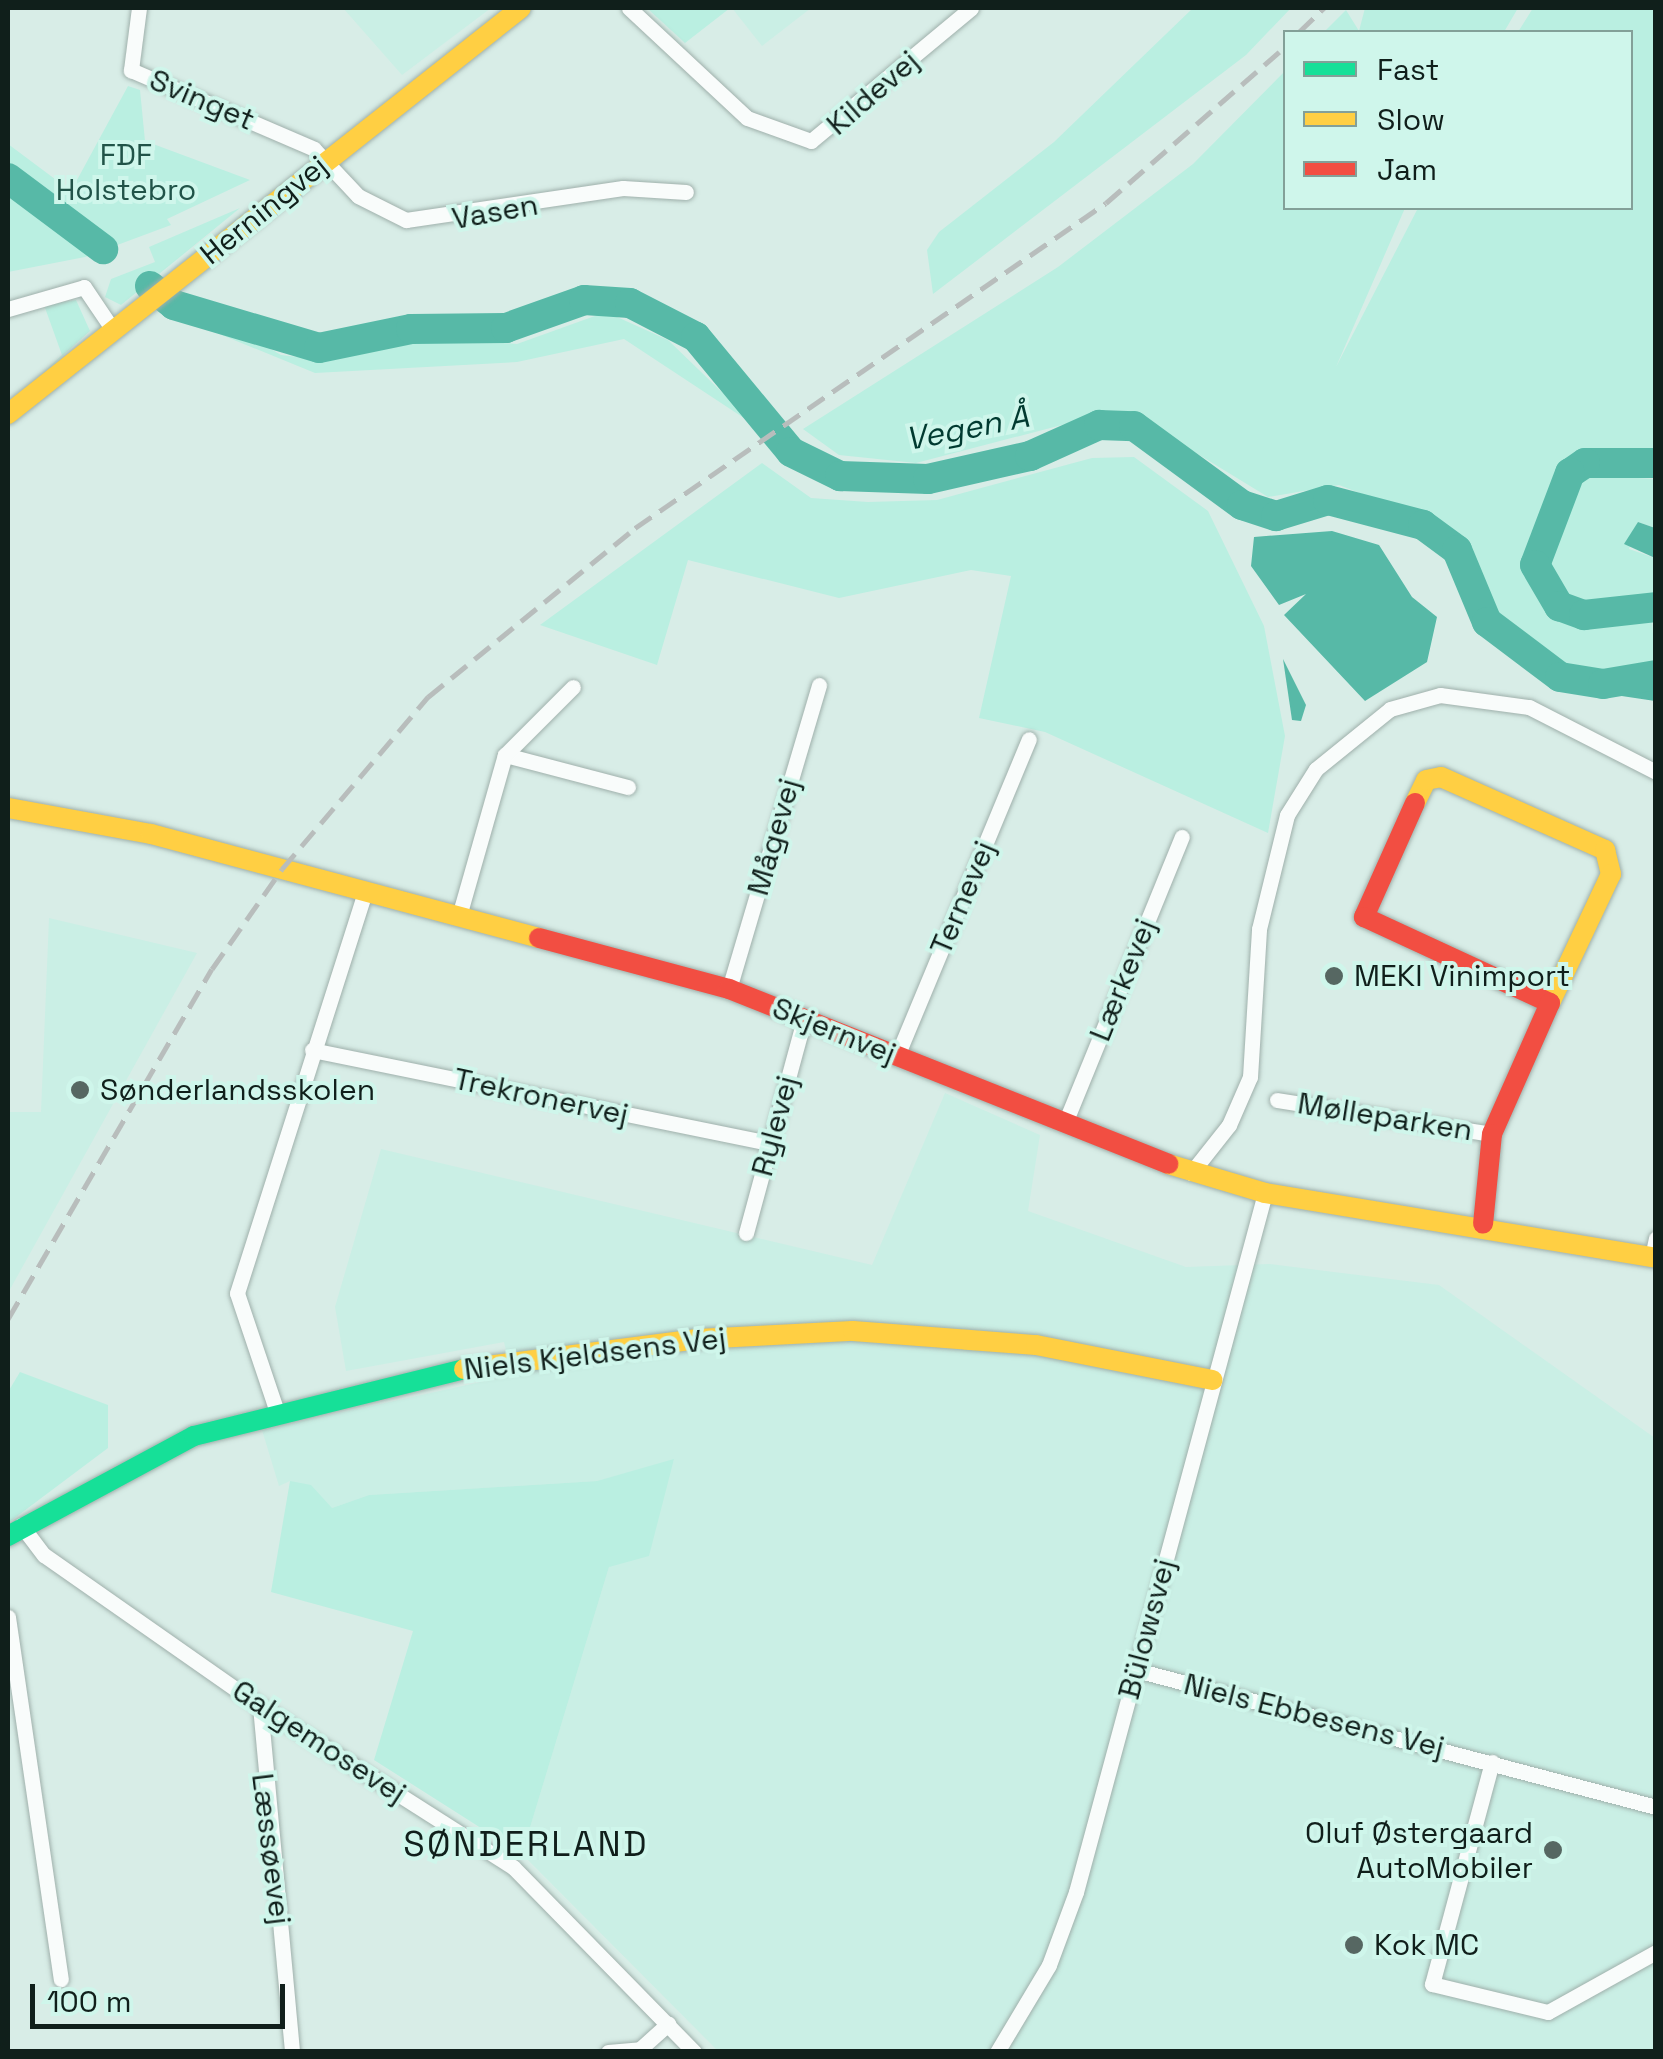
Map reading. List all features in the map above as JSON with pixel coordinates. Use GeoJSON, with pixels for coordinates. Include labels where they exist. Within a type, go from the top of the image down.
{"type":"FeatureCollection","features":[{"type":"Feature","properties":{"kind":"street","name":"Svinget"},"geometry":{"type":"LineString","coordinates":[[139,8],[131,70],[297,140],[325,162]]}},
{"type":"Feature","properties":{"kind":"street","name":"Herningvej"},"geometry":{"type":"LineString","coordinates":[[8,414],[521,8]]}},
{"type":"Feature","properties":{"kind":"street","name":"Kildevej"},"geometry":{"type":"LineString","coordinates":[[628,8],[747,118],[811,141],[971,8]]}},
{"type":"Feature","properties":{"kind":"street","name":"Vasen"},"geometry":{"type":"LineString","coordinates":[[325,162],[358,196],[406,220],[622,188],[686,192]]}},
{"type":"Feature","properties":{"kind":"street"},"geometry":{"type":"LineString","coordinates":[[8,309],[84,288],[113,330]]}},
{"type":"Feature","properties":{"kind":"street","name":"Mågevej"},"geometry":{"type":"LineString","coordinates":[[729,989],[819,685]]}},
{"type":"Feature","properties":{"kind":"street"},"geometry":{"type":"LineString","coordinates":[[458,916],[504,755],[573,687]]}},
{"type":"Feature","properties":{"kind":"street"},"geometry":{"type":"LineString","coordinates":[[1191,1173],[1230,1125],[1250,1076],[1259,930],[1287,815],[1316,769],[1390,709],[1440,694],[1529,707],[1656,772]]}},
{"type":"Feature","properties":{"kind":"street","name":"Ternevej"},"geometry":{"type":"LineString","coordinates":[[897,1056],[1030,739]]}},
{"type":"Feature","properties":{"kind":"street"},"geometry":{"type":"LineString","coordinates":[[504,755],[628,788]]}},
{"type":"Feature","properties":{"kind":"street","name":"Mølleparken"},"geometry":{"type":"LineString","coordinates":[[1482,1224],[1492,1134],[1611,874],[1605,850],[1442,777],[1426,780],[1364,917],[1550,1003]]}},
{"type":"Feature","properties":{"kind":"street","name":"Skjernvej"},"geometry":{"type":"LineString","coordinates":[[8,808],[366,890],[729,989],[1191,1173],[1266,1194],[1654,1251]]}},
{"type":"Feature","properties":{"kind":"street","name":"Lærkevej"},"geometry":{"type":"LineString","coordinates":[[1065,1123],[1182,837]]}},
{"type":"Feature","properties":{"kind":"street"},"geometry":{"type":"LineString","coordinates":[[276,1409],[237,1293],[366,890]]}},
{"type":"Feature","properties":{"kind":"street","name":"Rylevej"},"geometry":{"type":"LineString","coordinates":[[746,1233],[804,1020]]}},
{"type":"Feature","properties":{"kind":"street","name":"Trekronervej"},"geometry":{"type":"LineString","coordinates":[[312,1050],[770,1144]]}},
{"type":"Feature","properties":{"kind":"street","name":"Mølleparken"},"geometry":{"type":"LineString","coordinates":[[1278,1100],[1492,1134]]}},
{"type":"Feature","properties":{"kind":"street","name":"Bülowsvej"},"geometry":{"type":"LineString","coordinates":[[998,2052],[1049,1965],[1136,1670],[1266,1194]]}},
{"type":"Feature","properties":{"kind":"street","name":"Niels Kjeldsens Vej"},"geometry":{"type":"LineString","coordinates":[[14,1531],[138,1458],[276,1409],[436,1372],[698,1339],[853,1331],[1036,1345],[1213,1380]]}},
{"type":"Feature","properties":{"kind":"street","name":"Galgemosevej"},"geometry":{"type":"LineString","coordinates":[[14,1531],[260,1706],[513,1866],[694,2052]]}},
{"type":"Feature","properties":{"kind":"street"},"geometry":{"type":"LineString","coordinates":[[8,1616],[61,1979]]}},
{"type":"Feature","properties":{"kind":"street","name":"Niels Ebbesens Vej"},"geometry":{"type":"LineString","coordinates":[[1136,1670],[1656,1807]]}},
{"type":"Feature","properties":{"kind":"street","name":"Læssøevej"},"geometry":{"type":"LineString","coordinates":[[260,1706],[292,2052]]}},
{"type":"Feature","properties":{"kind":"street"},"geometry":{"type":"LineString","coordinates":[[1492,1762],[1432,1984],[1548,2012],[1656,1952]]}},
{"type":"Feature","properties":{"kind":"street"},"geometry":{"type":"LineString","coordinates":[[608,2052],[640,2049],[668,2024]]}},
{"type":"Feature","properties":{"kind":"shaded area"},"geometry":{"type":"Polygon","coordinates":[[[343,8],[491,8],[402,75],[343,8]]]}},
{"type":"Feature","properties":{"kind":"shaded area"},"geometry":{"type":"Polygon","coordinates":[[[732,8],[811,8],[762,46],[732,8]]]}},
{"type":"Feature","properties":{"kind":"shaded area"},"geometry":{"type":"Polygon","coordinates":[[[1638,522],[1655,528],[1655,558],[1624,544],[1638,522]]]}},
{"type":"Feature","properties":{"kind":"shaded area"},"geometry":{"type":"Polygon","coordinates":[[[1332,531],[1379,545],[1412,597],[1437,617],[1427,662],[1365,701],[1284,615],[1306,594],[1279,605],[1251,566],[1254,537],[1332,531]]]}},
{"type":"Feature","properties":{"kind":"shaded area"},"geometry":{"type":"Polygon","coordinates":[[[1283,659],[1306,705],[1301,721],[1292,720],[1283,659]]]}},
{"type":"Feature","properties":{"kind":"shaded area","name":"Sønderlandsskolen"},"geometry":{"type":"Polygon","coordinates":[[[49,918],[197,953],[8,1293],[8,1112],[41,1112],[49,918]]]}},
{"type":"Feature","properties":{"kind":"shaded area"},"geometry":{"type":"Polygon","coordinates":[[[945,1093],[1040,1135],[1028,1211],[1186,1267],[1269,1264],[1439,1285],[1655,1438],[1655,2051],[718,2051],[522,1854],[609,1567],[674,1460],[597,1481],[369,1495],[332,1508],[290,1481],[279,1486],[262,1430],[512,1375],[504,1342],[346,1371],[335,1307],[381,1149],[872,1265],[945,1093]]]}},
{"type":"Feature","properties":{"kind":"green space"},"geometry":{"type":"Polygon","coordinates":[[[647,8],[730,8],[685,43],[647,8]]]}},
{"type":"Feature","properties":{"kind":"green space"},"geometry":{"type":"Polygon","coordinates":[[[1193,8],[1291,8],[1246,55],[933,294],[927,250],[939,232],[1054,142],[1193,8]]]}},
{"type":"Feature","properties":{"kind":"green space"},"geometry":{"type":"Polygon","coordinates":[[[1365,8],[1518,8],[1505,30],[1359,30],[1365,8]]]}},
{"type":"Feature","properties":{"kind":"green space"},"geometry":{"type":"Polygon","coordinates":[[[1533,8],[1655,8],[1655,455],[1602,451],[1565,464],[1530,536],[1528,568],[1546,603],[1569,622],[1652,619],[1655,665],[1612,675],[1564,668],[1497,620],[1455,530],[1339,485],[1268,497],[1134,415],[1096,416],[916,463],[839,455],[803,429],[1058,267],[1193,164],[1283,73],[1283,210],[1404,210],[1336,367],[1417,210],[1633,210],[1633,30],[1519,30],[1533,8]]]}},
{"type":"Feature","properties":{"kind":"green space"},"geometry":{"type":"Polygon","coordinates":[[[1346,10],[1358,30],[1326,30],[1346,10]]]}},
{"type":"Feature","properties":{"kind":"green space","name":"FDF Holstebro"},"geometry":{"type":"Polygon","coordinates":[[[128,86],[140,90],[145,141],[250,180],[167,219],[171,225],[85,257],[8,272],[8,144],[71,191],[128,86]]]}},
{"type":"Feature","properties":{"kind":"green space"},"geometry":{"type":"Polygon","coordinates":[[[240,208],[121,305],[105,297],[111,279],[155,262],[149,247],[240,208]]]}},
{"type":"Feature","properties":{"kind":"green space"},"geometry":{"type":"Polygon","coordinates":[[[76,300],[90,331],[40,376],[62,355],[44,305],[76,300]]]}},
{"type":"Feature","properties":{"kind":"green space"},"geometry":{"type":"Polygon","coordinates":[[[163,311],[239,330],[281,355],[323,360],[420,337],[517,344],[606,312],[668,340],[759,428],[624,339],[517,362],[315,373],[163,311]]]}},
{"type":"Feature","properties":{"kind":"green space"},"geometry":{"type":"Polygon","coordinates":[[[1134,457],[1208,511],[1264,626],[1285,736],[1268,833],[1045,732],[979,718],[1011,576],[971,570],[839,598],[688,560],[657,665],[540,625],[762,463],[811,498],[868,502],[937,500],[1092,458],[1134,457]]]}},
{"type":"Feature","properties":{"kind":"green space"},"geometry":{"type":"Polygon","coordinates":[[[1588,475],[1655,479],[1655,528],[1638,522],[1629,549],[1655,558],[1655,596],[1579,608],[1545,576],[1553,526],[1588,475]]]}},
{"type":"Feature","properties":{"kind":"green space"},"geometry":{"type":"Polygon","coordinates":[[[20,1372],[108,1405],[108,1448],[8,1523],[8,1392],[20,1372]]]}},
{"type":"Feature","properties":{"kind":"green space"},"geometry":{"type":"Polygon","coordinates":[[[674,1459],[649,1556],[609,1567],[522,1854],[374,1760],[413,1631],[271,1592],[290,1481],[311,1485],[332,1508],[369,1495],[597,1481],[674,1459]]]}},
{"type":"Feature","properties":{"kind":"waterway","name":"Vegen Å"},"geometry":{"type":"LineString","coordinates":[[8,178],[103,249]]}},
{"type":"Feature","properties":{"kind":"waterway","name":"Vegen Å"},"geometry":{"type":"LineString","coordinates":[[150,286],[174,305],[319,348],[411,329],[506,328],[584,300],[630,303],[696,337],[791,452],[840,476],[928,479],[1030,456],[1099,425],[1134,426],[1242,505],[1276,516],[1328,500],[1423,525],[1457,550],[1487,622],[1560,677],[1603,684],[1656,675]]}},
{"type":"Feature","properties":{"kind":"waterway","name":"Vegen Å"},"geometry":{"type":"LineString","coordinates":[[1656,463],[1585,463],[1570,473],[1535,565],[1559,606],[1584,615],[1656,607]]}},
{"type":"Feature","properties":{"kind":"waterway"},"geometry":{"type":"LineString","coordinates":[[1603,684],[1656,692]]}},
{"type":"Feature","properties":{"kind":"railway"},"geometry":{"type":"LineString","coordinates":[[1301,30],[1324,8]]}},
{"type":"Feature","properties":{"kind":"railway"},"geometry":{"type":"LineString","coordinates":[[8,1319],[212,969],[282,869],[428,697],[635,528],[1106,203],[1283,49]]}},
{"type":"Feature","properties":{"kind":"traffic: fast"},"geometry":{"type":"LineString","coordinates":[[8,1536],[194,1436],[464,1369]]}},
{"type":"Feature","properties":{"kind":"traffic: slow"},"geometry":{"type":"LineString","coordinates":[[8,414],[521,8]]}},
{"type":"Feature","properties":{"kind":"traffic: slow"},"geometry":{"type":"LineString","coordinates":[[1415,803],[1426,780],[1441,777],[1605,850],[1611,874],[1550,1003]]}},
{"type":"Feature","properties":{"kind":"traffic: slow"},"geometry":{"type":"LineString","coordinates":[[8,808],[151,834],[539,938]]}},
{"type":"Feature","properties":{"kind":"traffic: slow"},"geometry":{"type":"LineString","coordinates":[[1168,1164],[1265,1193],[1656,1258]]}},
{"type":"Feature","properties":{"kind":"traffic: slow"},"geometry":{"type":"LineString","coordinates":[[464,1369],[698,1339],[853,1331],[1036,1345],[1213,1380]]}},
{"type":"Feature","properties":{"kind":"traffic: jam"},"geometry":{"type":"LineString","coordinates":[[1415,803],[1364,917],[1550,1003],[1492,1134],[1483,1224]]}},
{"type":"Feature","properties":{"kind":"traffic: jam"},"geometry":{"type":"LineString","coordinates":[[539,938],[729,989],[1168,1164]]}},
{"type":"Feature","properties":{"kind":"place","name":"MEKI Vinimport"},"geometry":{"type":"Point","coordinates":[1334,976]}},
{"type":"Feature","properties":{"kind":"place","name":"Sønderlandsskolen"},"geometry":{"type":"Point","coordinates":[80,1090]}},
{"type":"Feature","properties":{"kind":"place","name":"Oluf Østergaard AutoMobiler"},"geometry":{"type":"Point","coordinates":[1553,1850]}},
{"type":"Feature","properties":{"kind":"place","name":"Kok MC"},"geometry":{"type":"Point","coordinates":[1354,1945]}},
{"type":"Feature","properties":{"kind":"district","name":"SØNDERLAND"},"geometry":{"type":"Point","coordinates":[526,1844]}}]}
